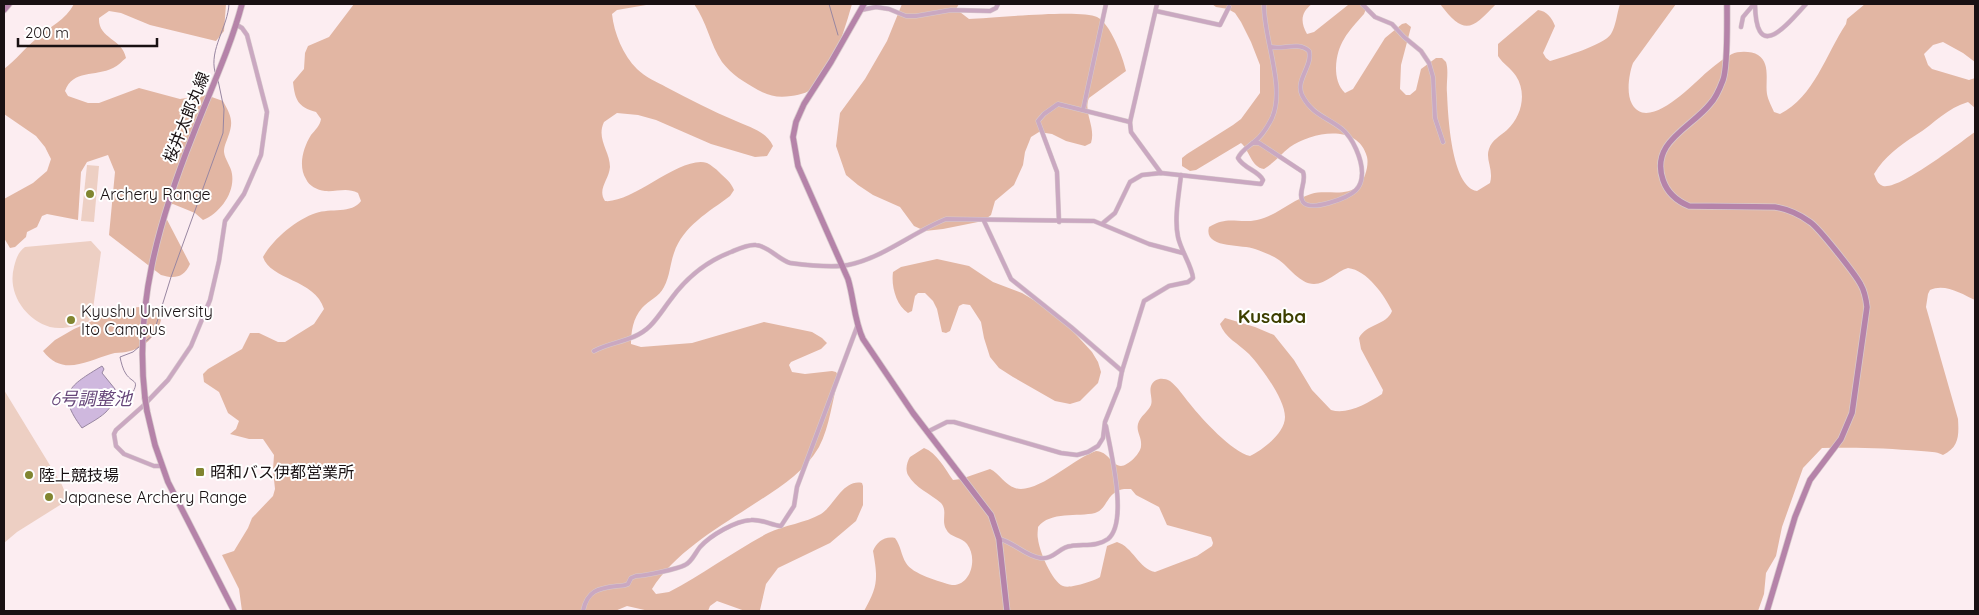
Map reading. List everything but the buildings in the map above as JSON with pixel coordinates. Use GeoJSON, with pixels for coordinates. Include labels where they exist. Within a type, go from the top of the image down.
{"type":"FeatureCollection","features":[{"type":"Feature","properties":{"kind":"street"},"geometry":{"type":"LineString","coordinates":[[4,10],[9,4]]}},
{"type":"Feature","properties":{"kind":"street","name":"桜井太郎丸線"},"geometry":{"type":"LineString","coordinates":[[233,611],[177,502],[162,466],[147,411],[142,374],[142,341],[146,290],[161,229],[182,162],[220,71],[237,25],[242,4]]}},
{"type":"Feature","properties":{"kind":"street"},"geometry":{"type":"LineString","coordinates":[[998,4],[996,8],[990,11],[951,10],[916,16],[906,16],[889,9],[862,7],[831,62],[804,104],[796,122],[793,137],[798,166],[842,265],[852,294],[857,327],[872,353],[927,432],[958,474],[981,500],[990,515],[999,539],[1007,611]]}},
{"type":"Feature","properties":{"kind":"street"},"geometry":{"type":"LineString","coordinates":[[1083,110],[1106,4]]}},
{"type":"Feature","properties":{"kind":"street"},"geometry":{"type":"LineString","coordinates":[[1157,4],[1130,122],[1131,132],[1161,173]]}},
{"type":"Feature","properties":{"kind":"street"},"geometry":{"type":"LineString","coordinates":[[1103,223],[1115,213],[1130,182],[1142,175],[1161,173],[1261,184],[1263,180],[1259,174],[1245,166],[1238,158],[1268,125],[1275,108],[1275,73],[1264,4]]}},
{"type":"Feature","properties":{"kind":"street"},"geometry":{"type":"LineString","coordinates":[[1362,4],[1375,17],[1392,24],[1421,51],[1429,63],[1433,77],[1435,118],[1443,142]]}},
{"type":"Feature","properties":{"kind":"street"},"geometry":{"type":"LineString","coordinates":[[1727,4],[1724,78],[1710,104],[1671,139],[1664,149],[1660,160],[1661,175],[1665,186],[1680,202],[1689,206],[1786,208],[1812,222],[1861,284],[1866,296],[1867,307],[1852,413],[1841,439],[1810,480],[1795,517],[1767,611]]}},
{"type":"Feature","properties":{"kind":"street"},"geometry":{"type":"LineString","coordinates":[[1755,4],[1757,27],[1766,36],[1780,31],[1806,4]]}},
{"type":"Feature","properties":{"kind":"street"},"geometry":{"type":"LineString","coordinates":[[1741,27],[1744,17],[1755,4]]}},
{"type":"Feature","properties":{"kind":"street"},"geometry":{"type":"LineString","coordinates":[[1156,11],[1220,25],[1229,8]]}},
{"type":"Feature","properties":{"kind":"street"},"geometry":{"type":"LineString","coordinates":[[162,466],[154,466],[124,454],[116,446],[113,438],[116,430],[168,380],[191,346],[210,300],[220,261],[225,221],[244,194],[260,154],[267,112],[247,35],[237,25]]}},
{"type":"Feature","properties":{"kind":"street"},"geometry":{"type":"LineString","coordinates":[[1253,143],[1259,143],[1303,172],[1305,180],[1302,198],[1304,204],[1308,206],[1342,198],[1354,192],[1360,185],[1361,165],[1350,138],[1341,128],[1325,120],[1312,109],[1302,95],[1300,87],[1309,61],[1309,51],[1300,46],[1270,47]]}},
{"type":"Feature","properties":{"kind":"street"},"geometry":{"type":"LineString","coordinates":[[1059,222],[1057,172],[1038,121],[1058,104],[1130,122]]}},
{"type":"Feature","properties":{"kind":"street"},"geometry":{"type":"LineString","coordinates":[[927,432],[947,422],[954,422],[1021,443],[1061,453],[1077,455],[1088,452],[1098,446],[1103,438],[1105,422],[1119,387],[1122,371],[1144,300],[1169,286],[1192,280],[1192,273],[1182,253],[1178,235],[1181,175]]}},
{"type":"Feature","properties":{"kind":"street"},"geometry":{"type":"LineString","coordinates":[[594,351],[602,346],[628,340],[643,332],[654,322],[694,272],[708,262],[743,248],[759,245],[790,263],[849,265],[880,253],[929,226],[946,219],[1094,221],[1103,223],[1149,244],[1182,253]]}},
{"type":"Feature","properties":{"kind":"street"},"geometry":{"type":"LineString","coordinates":[[984,221],[1011,279],[1122,371]]}},
{"type":"Feature","properties":{"kind":"street"},"geometry":{"type":"LineString","coordinates":[[583,611],[586,600],[595,590],[606,587],[625,586],[631,578],[636,576],[686,565],[702,545],[727,528],[744,521],[753,520],[765,520],[774,525],[781,526],[794,506],[797,487],[857,327]]}},
{"type":"Feature","properties":{"kind":"street"},"geometry":{"type":"LineString","coordinates":[[999,539],[1008,541],[1032,556],[1045,559],[1054,556],[1068,546],[1098,544],[1111,537],[1117,518],[1117,490],[1114,462],[1105,422]]}},
{"type":"Feature","properties":{"kind":"shaded area"},"geometry":{"type":"Polygon","coordinates":[[[74,4],[226,4],[224,31],[216,41],[150,25],[121,13],[109,11],[99,18],[100,25],[106,35],[124,51],[126,58],[118,65],[106,71],[79,76],[73,79],[65,91],[68,96],[88,103],[99,103],[139,88],[180,99],[206,95],[223,101],[230,115],[231,123],[224,152],[232,174],[229,195],[215,213],[203,220],[195,213],[173,204],[166,206],[163,212],[190,264],[182,275],[170,277],[161,275],[109,235],[115,172],[108,155],[87,162],[81,172],[78,220],[47,214],[42,216],[37,227],[27,232],[26,237],[15,247],[10,248],[4,238],[4,199],[33,183],[47,171],[51,159],[45,147],[36,136],[4,114],[4,69],[36,39],[62,19],[74,4]]]}},
{"type":"Feature","properties":{"kind":"shaded area"},"geometry":{"type":"Polygon","coordinates":[[[354,4],[652,4],[617,10],[612,14],[620,43],[632,63],[640,72],[651,79],[709,109],[757,130],[770,141],[773,146],[767,156],[755,157],[711,144],[656,120],[638,115],[617,113],[604,122],[602,128],[602,139],[610,167],[602,192],[605,201],[616,200],[629,195],[670,172],[696,162],[707,163],[712,166],[728,180],[734,190],[730,196],[690,227],[678,243],[664,287],[636,316],[631,344],[641,347],[692,343],[764,322],[812,332],[827,343],[821,349],[791,362],[789,365],[792,372],[805,374],[832,371],[836,372],[839,377],[823,439],[806,465],[782,486],[712,531],[685,552],[673,563],[652,589],[656,594],[669,592],[768,533],[821,514],[849,485],[862,483],[863,505],[856,521],[830,543],[778,568],[766,584],[760,610],[745,611],[717,601],[710,606],[708,611],[649,611],[627,606],[615,611],[242,611],[239,589],[222,555],[234,551],[252,518],[273,496],[275,489],[274,455],[263,439],[249,439],[230,434],[236,429],[239,421],[228,413],[219,392],[204,382],[203,374],[208,369],[242,349],[250,333],[259,333],[278,342],[285,342],[314,324],[324,309],[312,291],[274,271],[267,265],[263,257],[279,237],[301,220],[316,213],[352,208],[361,201],[358,193],[354,191],[322,190],[309,184],[307,181],[302,168],[302,157],[308,140],[321,119],[316,112],[305,108],[298,102],[293,82],[304,69],[305,53],[308,46],[329,37],[354,4]]]}},
{"type":"Feature","properties":{"kind":"shaded area"},"geometry":{"type":"Polygon","coordinates":[[[694,4],[852,4],[838,46],[824,77],[815,87],[805,93],[795,96],[778,97],[758,90],[726,67],[714,48],[694,4]]]}},
{"type":"Feature","properties":{"kind":"shaded area"},"geometry":{"type":"Polygon","coordinates":[[[902,4],[959,4],[956,9],[969,19],[1074,14],[1088,15],[1102,20],[1115,41],[1126,71],[1089,98],[1087,109],[1092,131],[1091,143],[1085,146],[1066,141],[1052,134],[1039,132],[1031,137],[1025,152],[1023,165],[1014,185],[995,201],[991,215],[983,221],[943,229],[925,231],[914,226],[900,207],[873,195],[858,185],[846,175],[836,146],[840,113],[865,79],[887,41],[902,4]]]}},
{"type":"Feature","properties":{"kind":"shaded area"},"geometry":{"type":"Polygon","coordinates":[[[1212,4],[1312,4],[1306,10],[1303,18],[1303,25],[1307,34],[1314,32],[1348,5],[1364,4],[1366,9],[1364,14],[1344,38],[1337,59],[1337,78],[1345,93],[1353,89],[1385,38],[1402,24],[1406,23],[1411,27],[1401,65],[1400,89],[1406,95],[1410,95],[1416,90],[1421,69],[1436,58],[1442,58],[1446,62],[1448,117],[1456,164],[1461,177],[1468,187],[1477,191],[1490,183],[1491,174],[1488,153],[1490,146],[1507,130],[1516,118],[1522,97],[1519,83],[1514,73],[1498,56],[1498,44],[1538,10],[1549,15],[1555,26],[1543,53],[1550,61],[1583,50],[1607,38],[1614,27],[1620,4],[1676,4],[1633,63],[1629,84],[1632,104],[1639,111],[1649,113],[1659,110],[1682,95],[1726,58],[1735,53],[1745,52],[1758,55],[1765,63],[1768,96],[1774,112],[1780,114],[1802,97],[1811,86],[1847,19],[1865,4],[1975,4],[1975,62],[1943,42],[1933,45],[1924,54],[1928,65],[1932,69],[1969,80],[1975,78],[1975,108],[1968,102],[1947,112],[1893,152],[1874,174],[1878,182],[1883,186],[1902,181],[1929,165],[1975,132],[1975,300],[1953,290],[1936,288],[1930,290],[1926,307],[1958,419],[1958,436],[1955,445],[1943,455],[1932,452],[1896,449],[1822,448],[1803,468],[1782,527],[1776,556],[1766,573],[1764,594],[1758,611],[864,611],[876,582],[873,551],[879,542],[884,539],[895,538],[909,567],[934,580],[952,585],[959,584],[964,581],[971,570],[972,556],[970,550],[965,542],[950,534],[946,529],[943,506],[915,484],[907,473],[910,457],[924,448],[937,457],[953,480],[990,469],[1008,484],[1015,488],[1024,489],[1044,481],[1096,451],[1104,453],[1115,464],[1121,466],[1134,459],[1139,452],[1141,443],[1138,424],[1151,405],[1152,383],[1162,379],[1173,383],[1195,410],[1226,442],[1250,456],[1261,450],[1281,429],[1285,417],[1284,410],[1272,384],[1260,367],[1222,329],[1220,324],[1225,318],[1274,335],[1294,360],[1312,390],[1331,410],[1351,410],[1382,394],[1383,390],[1361,349],[1359,338],[1366,330],[1386,319],[1392,311],[1380,291],[1362,273],[1348,268],[1323,282],[1309,283],[1299,278],[1279,260],[1270,255],[1255,249],[1217,242],[1209,234],[1209,227],[1222,221],[1257,220],[1271,215],[1311,194],[1342,192],[1354,189],[1363,180],[1367,164],[1367,157],[1362,146],[1354,139],[1344,135],[1333,134],[1310,137],[1299,142],[1290,147],[1264,169],[1253,162],[1241,143],[1196,170],[1190,171],[1182,166],[1182,158],[1187,154],[1241,119],[1260,93],[1260,65],[1241,22],[1235,13],[1228,9],[1216,7],[1212,4]],[[1124,489],[1114,493],[1102,508],[1095,513],[1057,517],[1043,522],[1038,527],[1039,544],[1043,558],[1055,579],[1063,586],[1076,586],[1100,577],[1107,546],[1117,542],[1127,548],[1145,567],[1155,572],[1197,556],[1212,546],[1211,537],[1167,525],[1159,507],[1136,495],[1131,489],[1124,489]]]}},
{"type":"Feature","properties":{"kind":"shaded area"},"geometry":{"type":"Polygon","coordinates":[[[1440,4],[1496,4],[1481,19],[1468,26],[1456,21],[1440,4]]]}},
{"type":"Feature","properties":{"kind":"shaded area","name":"Archery Range"},"geometry":{"type":"Polygon","coordinates":[[[87,165],[99,166],[94,222],[81,221],[87,165]]]}},
{"type":"Feature","properties":{"kind":"shaded area"},"geometry":{"type":"Polygon","coordinates":[[[91,241],[101,252],[92,316],[88,322],[69,327],[55,328],[33,318],[20,304],[13,286],[14,267],[21,251],[25,247],[91,241]]]}},
{"type":"Feature","properties":{"kind":"shaded area"},"geometry":{"type":"Polygon","coordinates":[[[937,259],[969,266],[993,282],[1022,293],[1057,314],[1092,352],[1098,362],[1101,372],[1098,383],[1080,401],[1070,404],[1055,401],[999,368],[990,357],[981,322],[970,305],[963,304],[959,306],[950,331],[946,333],[942,332],[937,309],[933,301],[925,293],[918,293],[915,296],[912,311],[908,313],[904,310],[895,295],[893,272],[901,267],[937,259]]]}},
{"type":"Feature","properties":{"kind":"shaded area"},"geometry":{"type":"Polygon","coordinates":[[[138,307],[154,310],[161,320],[153,336],[138,348],[126,352],[113,353],[75,365],[59,363],[51,359],[43,351],[55,340],[74,329],[106,315],[138,307]]]}},
{"type":"Feature","properties":{"kind":"shaded area","name":"陸上競技場"},"geometry":{"type":"Polygon","coordinates":[[[4,390],[62,485],[68,500],[17,532],[4,543],[4,390]]]}},
{"type":"Feature","properties":{"kind":"water","name":"6号調整池"},"geometry":{"type":"Polygon","coordinates":[[[102,366],[104,369],[102,373],[115,389],[115,397],[105,413],[82,428],[70,406],[68,398],[70,391],[81,379],[102,366]]]}},
{"type":"Feature","properties":{"kind":"waterway"},"geometry":{"type":"LineString","coordinates":[[215,72],[215,55],[226,21],[229,4]]}},
{"type":"Feature","properties":{"kind":"waterway"},"geometry":{"type":"LineString","coordinates":[[829,4],[838,35]]}},
{"type":"Feature","properties":{"kind":"waterway"},"geometry":{"type":"LineString","coordinates":[[145,342],[153,335],[171,277],[223,133],[224,109],[218,80]]}},
{"type":"Feature","properties":{"kind":"waterway"},"geometry":{"type":"LineString","coordinates":[[132,394],[135,382],[125,372],[120,357],[133,352],[140,346]]}},
{"type":"Feature","properties":{"kind":"place","name":"Archery Range"},"geometry":{"type":"Point","coordinates":[90,194]}},
{"type":"Feature","properties":{"kind":"place","name":"Kyushu University Ito Campus"},"geometry":{"type":"Point","coordinates":[71,320]}},
{"type":"Feature","properties":{"kind":"place","name":"昭和バス伊都営業所"},"geometry":{"type":"Point","coordinates":[200,472]}},
{"type":"Feature","properties":{"kind":"place","name":"陸上競技場"},"geometry":{"type":"Point","coordinates":[29,475]}},
{"type":"Feature","properties":{"kind":"place","name":"Japanese Archery Range"},"geometry":{"type":"Point","coordinates":[49,497]}},
{"type":"Feature","properties":{"kind":"district","name":"Kusaba"},"geometry":{"type":"Point","coordinates":[1272,316]}}]}
